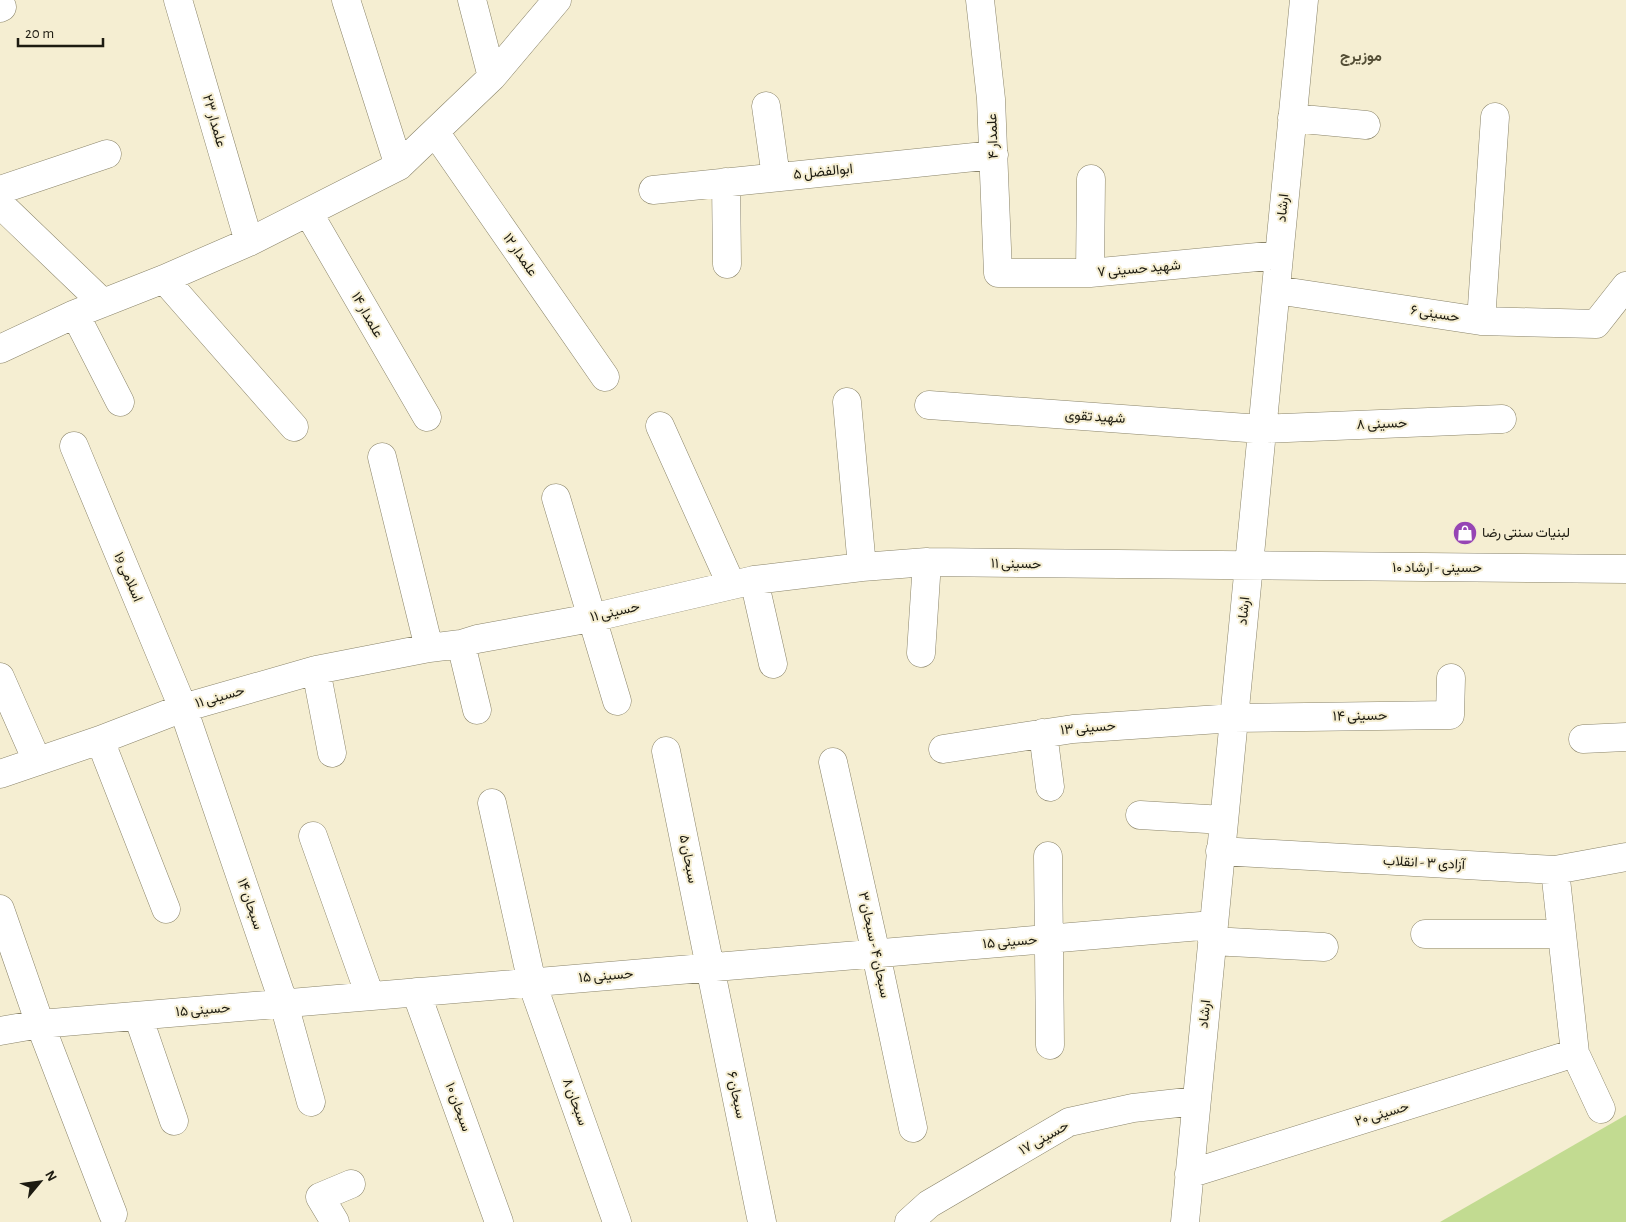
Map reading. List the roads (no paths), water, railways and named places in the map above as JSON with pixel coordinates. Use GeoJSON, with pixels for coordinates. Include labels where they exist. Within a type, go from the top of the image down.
{"type":"FeatureCollection","features":[{"type":"Feature","properties":{"kind":"street","name":"علمدار ۲۳"},"geometry":{"type":"LineString","coordinates":[[178,0],[249,242]]}},
{"type":"Feature","properties":{"kind":"street"},"geometry":{"type":"LineString","coordinates":[[346,0],[399,166]]}},
{"type":"Feature","properties":{"kind":"street"},"geometry":{"type":"LineString","coordinates":[[472,0],[492,77]]}},
{"type":"Feature","properties":{"kind":"street"},"geometry":{"type":"LineString","coordinates":[[0,349],[75,314],[164,279],[249,242],[399,166],[492,77],[557,0]]}},
{"type":"Feature","properties":{"kind":"street","name":"علمدار ۴"},"geometry":{"type":"LineString","coordinates":[[980,0],[991,98],[998,272]]}},
{"type":"Feature","properties":{"kind":"street","name":"ارشاد"},"geometry":{"type":"LineString","coordinates":[[1184,1222],[1304,0]]}},
{"type":"Feature","properties":{"kind":"street"},"geometry":{"type":"LineString","coordinates":[[0,2],[2,7],[0,8]]}},
{"type":"Feature","properties":{"kind":"street"},"geometry":{"type":"LineString","coordinates":[[766,106],[776,177]]}},
{"type":"Feature","properties":{"kind":"street"},"geometry":{"type":"LineString","coordinates":[[1481,321],[1494,117]]}},
{"type":"Feature","properties":{"kind":"street"},"geometry":{"type":"LineString","coordinates":[[1292,118],[1366,124]]}},
{"type":"Feature","properties":{"kind":"street","name":"علمدار ۱۲"},"geometry":{"type":"LineString","coordinates":[[435,132],[605,377]]}},
{"type":"Feature","properties":{"kind":"street"},"geometry":{"type":"LineString","coordinates":[[0,190],[107,154]]}},
{"type":"Feature","properties":{"kind":"street","name":"ابوالفضل ۵"},"geometry":{"type":"LineString","coordinates":[[653,190],[994,155]]}},
{"type":"Feature","properties":{"kind":"street"},"geometry":{"type":"LineString","coordinates":[[1090,273],[1091,179]]}},
{"type":"Feature","properties":{"kind":"street"},"geometry":{"type":"LineString","coordinates":[[726,182],[727,264]]}},
{"type":"Feature","properties":{"kind":"street"},"geometry":{"type":"LineString","coordinates":[[0,204],[103,303]]}},
{"type":"Feature","properties":{"kind":"street","name":"علمدار ۱۴"},"geometry":{"type":"LineString","coordinates":[[308,212],[426,417]]}},
{"type":"Feature","properties":{"kind":"street","name":"شهید حسینی ۷"},"geometry":{"type":"LineString","coordinates":[[998,272],[1090,273],[1279,256]]}},
{"type":"Feature","properties":{"kind":"street"},"geometry":{"type":"LineString","coordinates":[[164,279],[294,427]]}},
{"type":"Feature","properties":{"kind":"street"},"geometry":{"type":"LineString","coordinates":[[1626,287],[1626,321]]}},
{"type":"Feature","properties":{"kind":"street","name":"حسینی ۶"},"geometry":{"type":"LineString","coordinates":[[1276,290],[1481,321],[1596,324],[1626,287]]}},
{"type":"Feature","properties":{"kind":"street"},"geometry":{"type":"LineString","coordinates":[[75,314],[120,402]]}},
{"type":"Feature","properties":{"kind":"street"},"geometry":{"type":"LineString","coordinates":[[847,402],[862,567]]}},
{"type":"Feature","properties":{"kind":"street","name":"شهید تقوی"},"geometry":{"type":"LineString","coordinates":[[929,405],[1262,429]]}},
{"type":"Feature","properties":{"kind":"street","name":"حسینی ۸"},"geometry":{"type":"LineString","coordinates":[[1262,429],[1502,419]]}},
{"type":"Feature","properties":{"kind":"street"},"geometry":{"type":"LineString","coordinates":[[660,426],[742,582],[773,664]]}},
{"type":"Feature","properties":{"kind":"street","name":"اسلامی ۱9"},"geometry":{"type":"LineString","coordinates":[[74,446],[183,708]]}},
{"type":"Feature","properties":{"kind":"street"},"geometry":{"type":"LineString","coordinates":[[382,458],[429,648]]}},
{"type":"Feature","properties":{"kind":"street"},"geometry":{"type":"LineString","coordinates":[[556,498],[616,701]]}},
{"type":"Feature","properties":{"kind":"street"},"geometry":{"type":"LineString","coordinates":[[921,653],[927,562]]}},
{"type":"Feature","properties":{"kind":"street","name":"حسینی ۱۱"},"geometry":{"type":"LineString","coordinates":[[0,774],[100,740],[183,708],[316,670],[592,618],[742,582],[862,567],[927,562],[1248,566]]}},
{"type":"Feature","properties":{"kind":"street","name":"حسینی - ارشاد ۱۰"},"geometry":{"type":"LineString","coordinates":[[1248,566],[1626,569]]}},
{"type":"Feature","properties":{"kind":"street"},"geometry":{"type":"LineString","coordinates":[[461,644],[477,710]]}},
{"type":"Feature","properties":{"kind":"street"},"geometry":{"type":"LineString","coordinates":[[316,670],[332,753]]}},
{"type":"Feature","properties":{"kind":"street"},"geometry":{"type":"LineString","coordinates":[[0,677],[37,761]]}},
{"type":"Feature","properties":{"kind":"street","name":"حسینی ۱۴"},"geometry":{"type":"LineString","coordinates":[[1234,718],[1450,714],[1451,678]]}},
{"type":"Feature","properties":{"kind":"street","name":"سبحان ۱۴"},"geometry":{"type":"LineString","coordinates":[[183,708],[284,1004],[311,1102]]}},
{"type":"Feature","properties":{"kind":"street","name":"حسینی ۱۳"},"geometry":{"type":"LineString","coordinates":[[943,749],[1073,729],[1234,718]]}},
{"type":"Feature","properties":{"kind":"street"},"geometry":{"type":"LineString","coordinates":[[1042,733],[1050,788]]}},
{"type":"Feature","properties":{"kind":"street"},"geometry":{"type":"LineString","coordinates":[[1583,739],[1626,737]]}},
{"type":"Feature","properties":{"kind":"street"},"geometry":{"type":"LineString","coordinates":[[100,740],[166,909]]}},
{"type":"Feature","properties":{"kind":"street","name":"سبحان ۵"},"geometry":{"type":"LineString","coordinates":[[666,751],[710,968]]}},
{"type":"Feature","properties":{"kind":"street","name":"سبحان ۴ - سبحان ۳"},"geometry":{"type":"LineString","coordinates":[[833,762],[913,1128]]}},
{"type":"Feature","properties":{"kind":"street","name":"سبحان ۸"},"geometry":{"type":"LineString","coordinates":[[492,803],[532,983],[617,1222]]}},
{"type":"Feature","properties":{"kind":"street"},"geometry":{"type":"LineString","coordinates":[[1140,815],[1224,820]]}},
{"type":"Feature","properties":{"kind":"street"},"geometry":{"type":"LineString","coordinates":[[313,836],[370,996]]}},
{"type":"Feature","properties":{"kind":"street","name":"آزادی ۳ - انقلاب"},"geometry":{"type":"LineString","coordinates":[[1220,851],[1554,870],[1626,857]]}},
{"type":"Feature","properties":{"kind":"street"},"geometry":{"type":"LineString","coordinates":[[1048,856],[1050,1045]]}},
{"type":"Feature","properties":{"kind":"street"},"geometry":{"type":"LineString","coordinates":[[1554,870],[1575,1053],[1601,1109]]}},
{"type":"Feature","properties":{"kind":"street"},"geometry":{"type":"LineString","coordinates":[[0,909],[40,1024],[113,1214]]}},
{"type":"Feature","properties":{"kind":"street","name":"حسینی ۱۵"},"geometry":{"type":"LineString","coordinates":[[0,1031],[40,1024],[1048,939],[1213,933],[1324,947]]}},
{"type":"Feature","properties":{"kind":"street"},"geometry":{"type":"LineString","coordinates":[[1425,934],[1562,934]]}},
{"type":"Feature","properties":{"kind":"street","name":"سبحان ۶"},"geometry":{"type":"LineString","coordinates":[[710,968],[762,1222]]}},
{"type":"Feature","properties":{"kind":"street","name":"سبحان ۱۰"},"geometry":{"type":"LineString","coordinates":[[416,992],[499,1222]]}},
{"type":"Feature","properties":{"kind":"street"},"geometry":{"type":"LineString","coordinates":[[138,1016],[174,1121]]}},
{"type":"Feature","properties":{"kind":"street","name":"حسینی ۲۰"},"geometry":{"type":"LineString","coordinates":[[1189,1174],[1575,1053]]}},
{"type":"Feature","properties":{"kind":"street","name":"حسینی ۱۷"},"geometry":{"type":"LineString","coordinates":[[909,1222],[929,1204],[1069,1122],[1133,1108],[1196,1101]]}},
{"type":"Feature","properties":{"kind":"street"},"geometry":{"type":"LineString","coordinates":[[335,1222],[320,1197],[351,1184]]}},
{"type":"Feature","properties":{"kind":"place","name":"لبنیات سنتی رضا"},"geometry":{"type":"Point","coordinates":[1465,533]}},
{"type":"Feature","properties":{"kind":"district","name":"موزیرج"},"geometry":{"type":"Point","coordinates":[1361,56]}}]}
